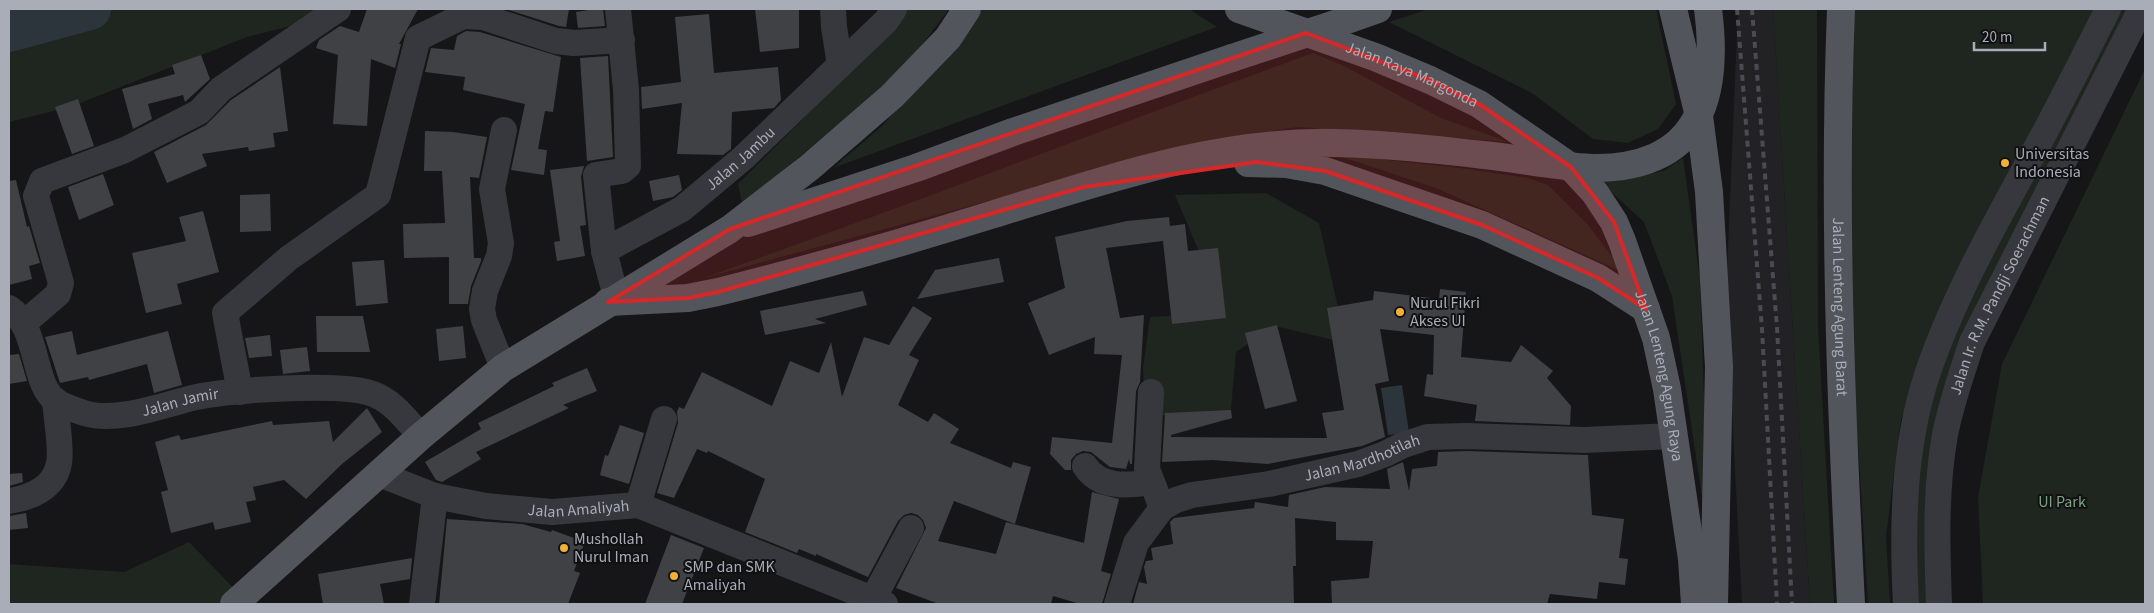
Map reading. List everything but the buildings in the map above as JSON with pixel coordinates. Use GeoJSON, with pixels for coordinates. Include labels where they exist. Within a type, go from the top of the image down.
{"type":"FeatureCollection","features":[{"type":"Feature","properties":{"kind":"main road"},"geometry":{"type":"LineString","coordinates":[[234,604],[422,436],[503,368],[612,299],[730,229],[810,167],[892,96],[948,38],[967,9]]}},
{"type":"Feature","properties":{"kind":"main road","name":"Jalan Raya Margonda"},"geometry":{"type":"LineString","coordinates":[[1239,9],[1374,57],[1430,80],[1479,104],[1571,167]]}},
{"type":"Feature","properties":{"kind":"main road"},"geometry":{"type":"LineString","coordinates":[[730,229],[853,189],[1022,129],[1378,9]]}},
{"type":"Feature","properties":{"kind":"main road"},"geometry":{"type":"LineString","coordinates":[[1673,9],[1699,116],[1710,192],[1719,367],[1714,604]]}},
{"type":"Feature","properties":{"kind":"main road"},"geometry":{"type":"LineString","coordinates":[[612,299],[688,298],[718,292],[963,224],[1084,187],[1207,156],[1256,147],[1332,143],[1421,148],[1571,167],[1621,166],[1654,158],[1680,142],[1699,116],[1710,72],[1711,38],[1708,9]]}},
{"type":"Feature","properties":{"kind":"main road","name":"Jalan Lenteng Agung Barat"},"geometry":{"type":"LineString","coordinates":[[1841,9],[1837,255],[1839,354],[1850,604]]}},
{"type":"Feature","properties":{"kind":"main road"},"geometry":{"type":"LineString","coordinates":[[1084,187],[1256,162],[1286,164],[1325,171],[1482,224],[1598,278],[1646,309]]}},
{"type":"Feature","properties":{"kind":"main road","name":"Jalan Lenteng Agung Raya"},"geometry":{"type":"LineString","coordinates":[[1571,167],[1595,193],[1614,222],[1656,338],[1667,389],[1692,559],[1694,604]]}},
{"type":"Feature","properties":{"kind":"street"},"geometry":{"type":"LineString","coordinates":[[9,501],[34,495],[44,488],[59,464],[55,400],[46,389],[16,316],[58,294],[61,283],[36,196],[42,181],[124,150],[199,112],[221,89],[338,9]]}},
{"type":"Feature","properties":{"kind":"street"},"geometry":{"type":"LineString","coordinates":[[612,299],[604,251],[596,175],[622,171],[627,168],[628,163],[622,40],[618,9]]}},
{"type":"Feature","properties":{"kind":"street"},"geometry":{"type":"LineString","coordinates":[[833,9],[840,65]]}},
{"type":"Feature","properties":{"kind":"street","name":"Jalan Jambu"},"geometry":{"type":"LineString","coordinates":[[604,251],[682,209],[743,158],[886,21],[894,9]]}},
{"type":"Feature","properties":{"kind":"street","name":"Jalan Ir. R.M. Pandji Soerachman"},"geometry":{"type":"LineString","coordinates":[[1906,604],[1903,539],[1907,483],[1915,428],[1927,376],[1965,283],[2108,9]]}},
{"type":"Feature","properties":{"kind":"street","name":"Jalan Ir. R.M. Pandji Soerachman"},"geometry":{"type":"LineString","coordinates":[[1939,604],[1938,501],[1941,462],[1955,395],[1972,342],[2141,9]]}},
{"type":"Feature","properties":{"kind":"street"},"geometry":{"type":"LineString","coordinates":[[240,392],[226,313],[288,258],[378,195],[418,38],[463,16],[483,17],[556,41],[574,43],[622,40]]}},
{"type":"Feature","properties":{"kind":"street"},"geometry":{"type":"LineString","coordinates":[[503,368],[484,320],[482,309],[484,291],[499,256],[501,243],[492,189],[504,130]]}},
{"type":"Feature","properties":{"kind":"street","name":"Jalan Jamir"},"geometry":{"type":"LineString","coordinates":[[55,400],[84,413],[101,416],[160,408],[192,398],[240,392],[328,389],[372,393],[388,402],[422,436]]}},
{"type":"Feature","properties":{"kind":"street"},"geometry":{"type":"LineString","coordinates":[[1151,392],[1147,469],[1162,508]]}},
{"type":"Feature","properties":{"kind":"street"},"geometry":{"type":"LineString","coordinates":[[638,505],[664,419]]}},
{"type":"Feature","properties":{"kind":"street","name":"Jalan Mardhotilah"},"geometry":{"type":"LineString","coordinates":[[1117,604],[1136,543],[1162,508],[1176,500],[1192,495],[1269,484],[1358,464],[1403,445],[1428,438],[1467,436],[1584,440],[1673,436]]}},
{"type":"Feature","properties":{"kind":"street"},"geometry":{"type":"LineString","coordinates":[[1085,466],[1092,476],[1099,481],[1131,485],[1151,482]]}},
{"type":"Feature","properties":{"kind":"street","name":"Jalan Amaliyah"},"geometry":{"type":"LineString","coordinates":[[379,474],[435,496],[486,506],[543,511],[638,505],[879,602]]}},
{"type":"Feature","properties":{"kind":"street"},"geometry":{"type":"LineString","coordinates":[[422,604],[435,496]]}},
{"type":"Feature","properties":{"kind":"street"},"geometry":{"type":"LineString","coordinates":[[879,602],[911,528]]}},
{"type":"Feature","properties":{"kind":"highlighted area"},"geometry":{"type":"Polygon","coordinates":[[[1306,33],[1430,80],[1479,104],[1571,167],[1614,222],[1646,309],[1598,278],[1482,225],[1325,171],[1257,162],[1084,187],[718,292],[688,298],[608,302],[730,229],[1306,33]]]}},
{"type":"Feature","properties":{"kind":"shaded area"},"geometry":{"type":"Polygon","coordinates":[[[1738,9],[1773,9],[1810,604],[1742,604],[1726,297],[1738,9]]]}},
{"type":"Feature","properties":{"kind":"shaded area"},"geometry":{"type":"Polygon","coordinates":[[[1402,385],[1409,433],[1388,435],[1381,388],[1402,385]]]}},
{"type":"Feature","properties":{"kind":"green space"},"geometry":{"type":"Polygon","coordinates":[[[9,9],[338,9],[334,15],[247,37],[70,107],[9,122],[9,9]]]}},
{"type":"Feature","properties":{"kind":"green space"},"geometry":{"type":"Polygon","coordinates":[[[904,9],[949,9],[900,74],[742,204],[738,184],[878,44],[904,9]]]}},
{"type":"Feature","properties":{"kind":"green space"},"geometry":{"type":"Polygon","coordinates":[[[975,9],[1189,9],[1217,27],[833,168],[882,126],[952,47],[975,9]]]}},
{"type":"Feature","properties":{"kind":"green space"},"geometry":{"type":"Polygon","coordinates":[[[1429,9],[1656,9],[1676,104],[1658,129],[1628,143],[1593,139],[1532,93],[1389,22],[1429,9]]]}},
{"type":"Feature","properties":{"kind":"green space"},"geometry":{"type":"Polygon","coordinates":[[[1773,9],[1817,9],[1818,326],[1834,604],[1810,604],[1773,9]]]}},
{"type":"Feature","properties":{"kind":"green space"},"geometry":{"type":"Polygon","coordinates":[[[1843,9],[2103,9],[1965,273],[1901,419],[1886,536],[1890,604],[1868,604],[1858,441],[1844,316],[1843,9]]]}},
{"type":"Feature","properties":{"kind":"green space"},"geometry":{"type":"Polygon","coordinates":[[[2117,9],[2132,9],[1975,313],[1929,604],[1917,604],[1914,540],[1925,427],[1950,336],[2117,9]]]}},
{"type":"Feature","properties":{"kind":"green space"},"geometry":{"type":"Polygon","coordinates":[[[1313,53],[1344,66],[1441,118],[1509,142],[1298,127],[1217,139],[700,279],[853,224],[1313,53]]]}},
{"type":"Feature","properties":{"kind":"green space","name":"UI Park"},"geometry":{"type":"Polygon","coordinates":[[[2145,69],[2145,604],[1983,604],[1978,497],[2002,364],[2145,69]]]}},
{"type":"Feature","properties":{"kind":"green space"},"geometry":{"type":"Polygon","coordinates":[[[1333,154],[1468,169],[1528,178],[1548,185],[1588,225],[1625,273],[1436,188],[1333,154]]]}},
{"type":"Feature","properties":{"kind":"green space"},"geometry":{"type":"Polygon","coordinates":[[[1683,158],[1700,279],[1709,544],[1672,296],[1644,222],[1596,178],[1633,177],[1664,171],[1683,158]]]}},
{"type":"Feature","properties":{"kind":"green space"},"geometry":{"type":"Polygon","coordinates":[[[1266,193],[1319,223],[1346,343],[1275,326],[1236,352],[1230,420],[1145,414],[1143,368],[1150,317],[1225,313],[1175,195],[1266,193]]]}},
{"type":"Feature","properties":{"kind":"green space"},"geometry":{"type":"Polygon","coordinates":[[[189,542],[249,604],[9,604],[9,564],[124,572],[189,542]]]}},
{"type":"Feature","properties":{"kind":"waterway"},"geometry":{"type":"LineString","coordinates":[[9,31],[90,9]]}},
{"type":"Feature","properties":{"kind":"railway"},"geometry":{"type":"LineString","coordinates":[[1737,9],[1762,329],[1777,604]]}},
{"type":"Feature","properties":{"kind":"railway"},"geometry":{"type":"LineString","coordinates":[[1752,9],[1777,328],[1792,604]]}},
{"type":"Feature","properties":{"kind":"place","name":"Universitas Indonesia"},"geometry":{"type":"Point","coordinates":[2005,163]}},
{"type":"Feature","properties":{"kind":"place","name":"Nurul Fikri Akses UI"},"geometry":{"type":"Point","coordinates":[1400,312]}},
{"type":"Feature","properties":{"kind":"place","name":"Mushollah Nurul Iman"},"geometry":{"type":"Point","coordinates":[564,548]}},
{"type":"Feature","properties":{"kind":"place","name":"SMP dan SMK Amaliyah"},"geometry":{"type":"Point","coordinates":[674,576]}}]}
